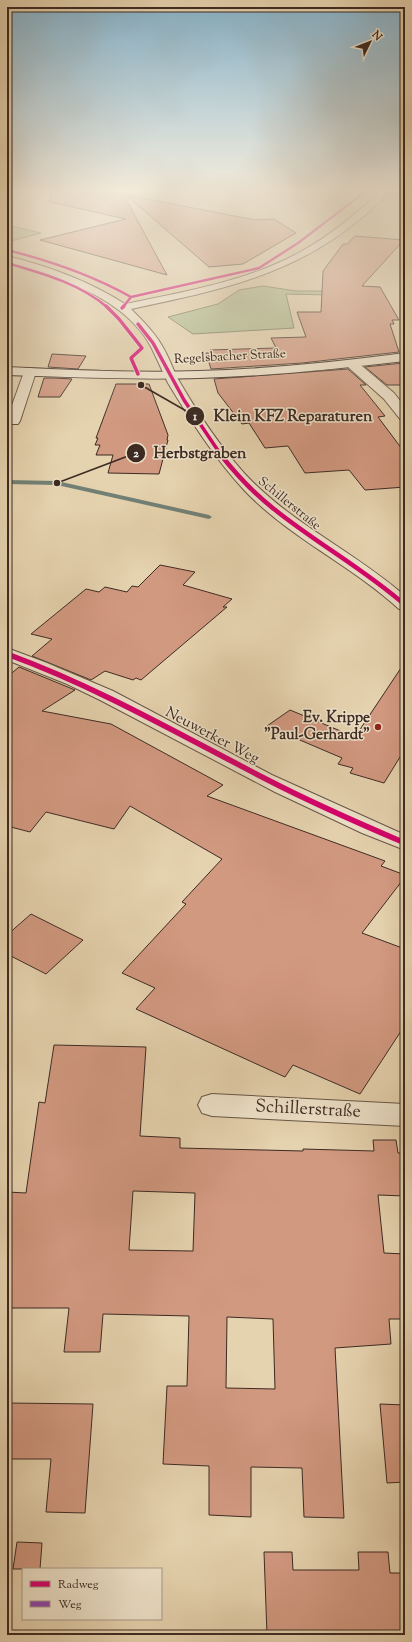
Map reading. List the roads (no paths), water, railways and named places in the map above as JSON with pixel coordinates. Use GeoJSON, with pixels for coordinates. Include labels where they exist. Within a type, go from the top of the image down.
{"type":"FeatureCollection","features":[{"type":"Feature","properties":{"kind":"street","name":"Schillerstraße"},"geometry":{"type":"LineString","coordinates":[[38,269],[62,276],[94,291],[122,308],[151,338],[157,347],[170,375],[196,419],[234,472],[265,502],[299,530],[363,569],[388,588],[405,605]]}},
{"type":"Feature","properties":{"kind":"street"},"geometry":{"type":"LineString","coordinates":[[122,308],[172,297],[234,280],[267,269]]}},
{"type":"Feature","properties":{"kind":"street","name":"Regelsbacher Straße"},"geometry":{"type":"LineString","coordinates":[[7,371],[170,375],[275,370],[352,364],[405,357]]}},
{"type":"Feature","properties":{"kind":"street"},"geometry":{"type":"LineString","coordinates":[[352,364],[388,396],[405,416]]}},
{"type":"Feature","properties":{"kind":"street"},"geometry":{"type":"LineString","coordinates":[[13,421],[30,372]]}},
{"type":"Feature","properties":{"kind":"street"},"geometry":{"type":"LineString","coordinates":[[388,396],[405,396]]}},
{"type":"Feature","properties":{"kind":"street","name":"Neuwerker Weg"},"geometry":{"type":"LineString","coordinates":[[7,654],[70,679],[131,708],[333,812],[405,843]]}},
{"type":"Feature","properties":{"kind":"street","name":"Schillerstraße"},"geometry":{"type":"LineString","coordinates":[[212,1105],[405,1115]]}},
{"type":"Feature","properties":{"kind":"waterway"},"geometry":{"type":"LineString","coordinates":[[7,482],[57,483],[209,517]]}},
{"type":"Feature","properties":{"kind":"place","name":"Klein KFZ Reparaturen"},"geometry":{"type":"Point","coordinates":[141,385]}},
{"type":"Feature","properties":{"kind":"place","name":"Herbstgraben"},"geometry":{"type":"Point","coordinates":[57,483]}},
{"type":"Feature","properties":{"kind":"place","name":"Ev. Krippe \"Paul-Gerhardt\""},"geometry":{"type":"Point","coordinates":[378,727]}}]}
